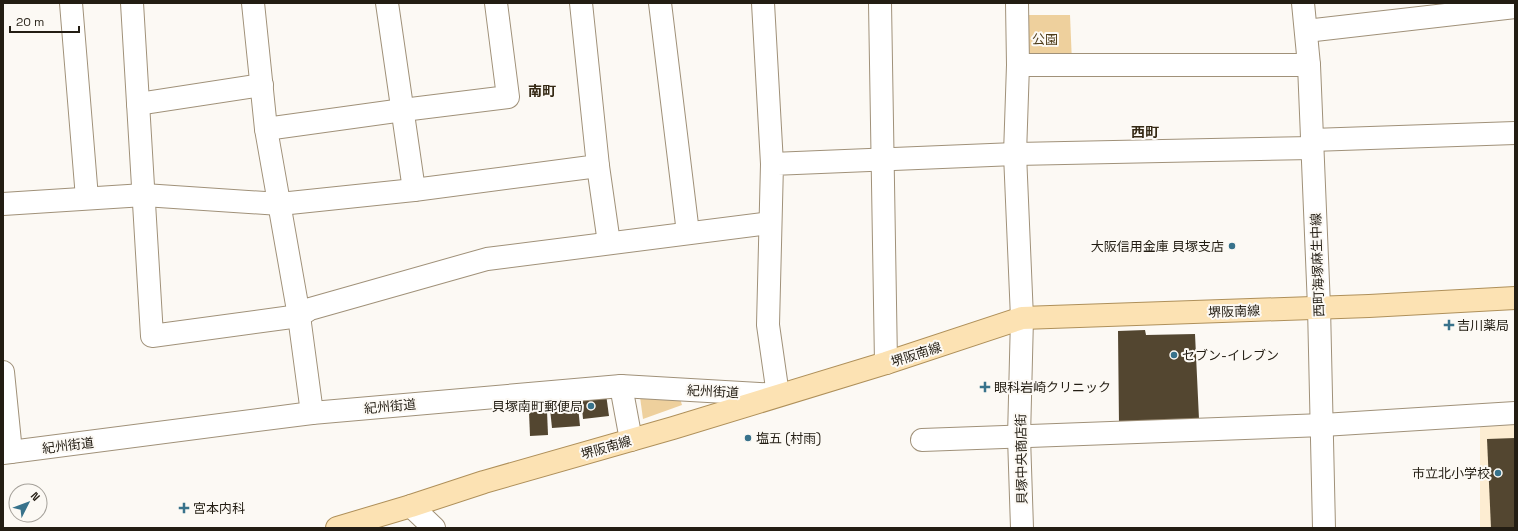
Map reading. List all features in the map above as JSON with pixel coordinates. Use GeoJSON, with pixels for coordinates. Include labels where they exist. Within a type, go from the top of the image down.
{"type":"FeatureCollection","features":[{"type":"Feature","properties":{"kind":"main road","name":"堺阪南線"},"geometry":{"type":"LineString","coordinates":[[337,528],[484,482],[631,440],[886,363],[1022,318],[1515,298]]}},
{"type":"Feature","properties":{"kind":"street"},"geometry":{"type":"LineString","coordinates":[[71,3],[87,198]]}},
{"type":"Feature","properties":{"kind":"street"},"geometry":{"type":"LineString","coordinates":[[132,3],[152,336],[299,316],[310,309],[487,259],[770,223]]}},
{"type":"Feature","properties":{"kind":"street"},"geometry":{"type":"LineString","coordinates":[[253,3],[266,130],[299,316],[312,413]]}},
{"type":"Feature","properties":{"kind":"street"},"geometry":{"type":"LineString","coordinates":[[387,3],[414,190]]}},
{"type":"Feature","properties":{"kind":"street"},"geometry":{"type":"LineString","coordinates":[[266,130],[403,110],[508,97],[496,3]]}},
{"type":"Feature","properties":{"kind":"street"},"geometry":{"type":"LineString","coordinates":[[581,3],[598,166],[609,243]]}},
{"type":"Feature","properties":{"kind":"street"},"geometry":{"type":"LineString","coordinates":[[660,3],[688,233]]}},
{"type":"Feature","properties":{"kind":"street"},"geometry":{"type":"LineString","coordinates":[[763,3],[772,164],[768,325],[778,395]]}},
{"type":"Feature","properties":{"kind":"street"},"geometry":{"type":"LineString","coordinates":[[880,3],[886,363]]}},
{"type":"Feature","properties":{"kind":"street","name":"貝塚中央商店街"},"geometry":{"type":"LineString","coordinates":[[1017,3],[1018,65],[1015,154],[1022,318],[1019,437],[1022,528]]}},
{"type":"Feature","properties":{"kind":"street","name":"西町海塚麻生中線"},"geometry":{"type":"LineString","coordinates":[[1303,3],[1309,65],[1319,307],[1323,425],[1324,528]]}},
{"type":"Feature","properties":{"kind":"street"},"geometry":{"type":"LineString","coordinates":[[1306,31],[1515,7]]}},
{"type":"Feature","properties":{"kind":"street"},"geometry":{"type":"LineString","coordinates":[[1018,65],[1309,65]]}},
{"type":"Feature","properties":{"kind":"street"},"geometry":{"type":"LineString","coordinates":[[138,104],[262,85]]}},
{"type":"Feature","properties":{"kind":"street"},"geometry":{"type":"LineString","coordinates":[[772,164],[1312,144],[1515,133]]}},
{"type":"Feature","properties":{"kind":"street"},"geometry":{"type":"LineString","coordinates":[[3,204],[144,194],[280,204],[414,190],[598,166]]}},
{"type":"Feature","properties":{"kind":"street"},"geometry":{"type":"LineString","coordinates":[[3,372],[7,453]]}},
{"type":"Feature","properties":{"kind":"street"},"geometry":{"type":"LineString","coordinates":[[621,386],[631,440]]}},
{"type":"Feature","properties":{"kind":"street","name":"紀州街道"},"geometry":{"type":"LineString","coordinates":[[7,453],[312,413],[621,386],[778,395]]}},
{"type":"Feature","properties":{"kind":"street"},"geometry":{"type":"LineString","coordinates":[[922,440],[1323,425],[1515,414]]}},
{"type":"Feature","properties":{"kind":"street"},"geometry":{"type":"LineString","coordinates":[[411,506],[434,528]]}},
{"type":"Feature","properties":{"kind":"shaded area","name":"市立北小学校"},"geometry":{"type":"Polygon","coordinates":[[[1515,424],[1515,528],[1480,528],[1480,426],[1515,424]]]}},
{"type":"Feature","properties":{"kind":"green space","name":"公園"},"geometry":{"type":"Polygon","coordinates":[[[1019,15],[1070,15],[1072,63],[1019,64],[1019,15]]]}},
{"type":"Feature","properties":{"kind":"green space"},"geometry":{"type":"Polygon","coordinates":[[[679,395],[682,405],[643,419],[640,397],[679,395]]]}},
{"type":"Feature","properties":{"kind":"building"},"geometry":{"type":"Polygon","coordinates":[[[1145,330],[1146,335],[1195,334],[1199,419],[1119,425],[1118,331],[1145,330]]]}},
{"type":"Feature","properties":{"kind":"building"},"geometry":{"type":"Polygon","coordinates":[[[606,394],[609,416],[583,419],[581,397],[606,394]]]}},
{"type":"Feature","properties":{"kind":"building"},"geometry":{"type":"Polygon","coordinates":[[[577,397],[580,426],[552,428],[549,399],[577,397]]]}},
{"type":"Feature","properties":{"kind":"building"},"geometry":{"type":"Polygon","coordinates":[[[547,411],[548,435],[530,436],[529,412],[547,411]]]}},
{"type":"Feature","properties":{"kind":"building","name":"市立北小学校"},"geometry":{"type":"Polygon","coordinates":[[[1515,438],[1515,528],[1491,528],[1487,439],[1515,438]]]}},
{"type":"Feature","properties":{"kind":"place","name":"大阪信用金庫 貝塚支店"},"geometry":{"type":"Point","coordinates":[1232,246]}},
{"type":"Feature","properties":{"kind":"place","name":"吉川薬局"},"geometry":{"type":"Point","coordinates":[1449,325]}},
{"type":"Feature","properties":{"kind":"place","name":"セブン-イレブン"},"geometry":{"type":"Point","coordinates":[1174,355]}},
{"type":"Feature","properties":{"kind":"place","name":"眼科岩崎クリニック"},"geometry":{"type":"Point","coordinates":[985,387]}},
{"type":"Feature","properties":{"kind":"place","name":"貝塚南町郵便局"},"geometry":{"type":"Point","coordinates":[591,406]}},
{"type":"Feature","properties":{"kind":"place","name":"塩五 (村雨)"},"geometry":{"type":"Point","coordinates":[748,438]}},
{"type":"Feature","properties":{"kind":"place","name":"市立北小学校"},"geometry":{"type":"Point","coordinates":[1498,473]}},
{"type":"Feature","properties":{"kind":"place","name":"宮本内科"},"geometry":{"type":"Point","coordinates":[184,508]}},
{"type":"Feature","properties":{"kind":"district","name":"南町"},"geometry":{"type":"Point","coordinates":[542,91]}},
{"type":"Feature","properties":{"kind":"district","name":"西町"},"geometry":{"type":"Point","coordinates":[1145,132]}}]}
